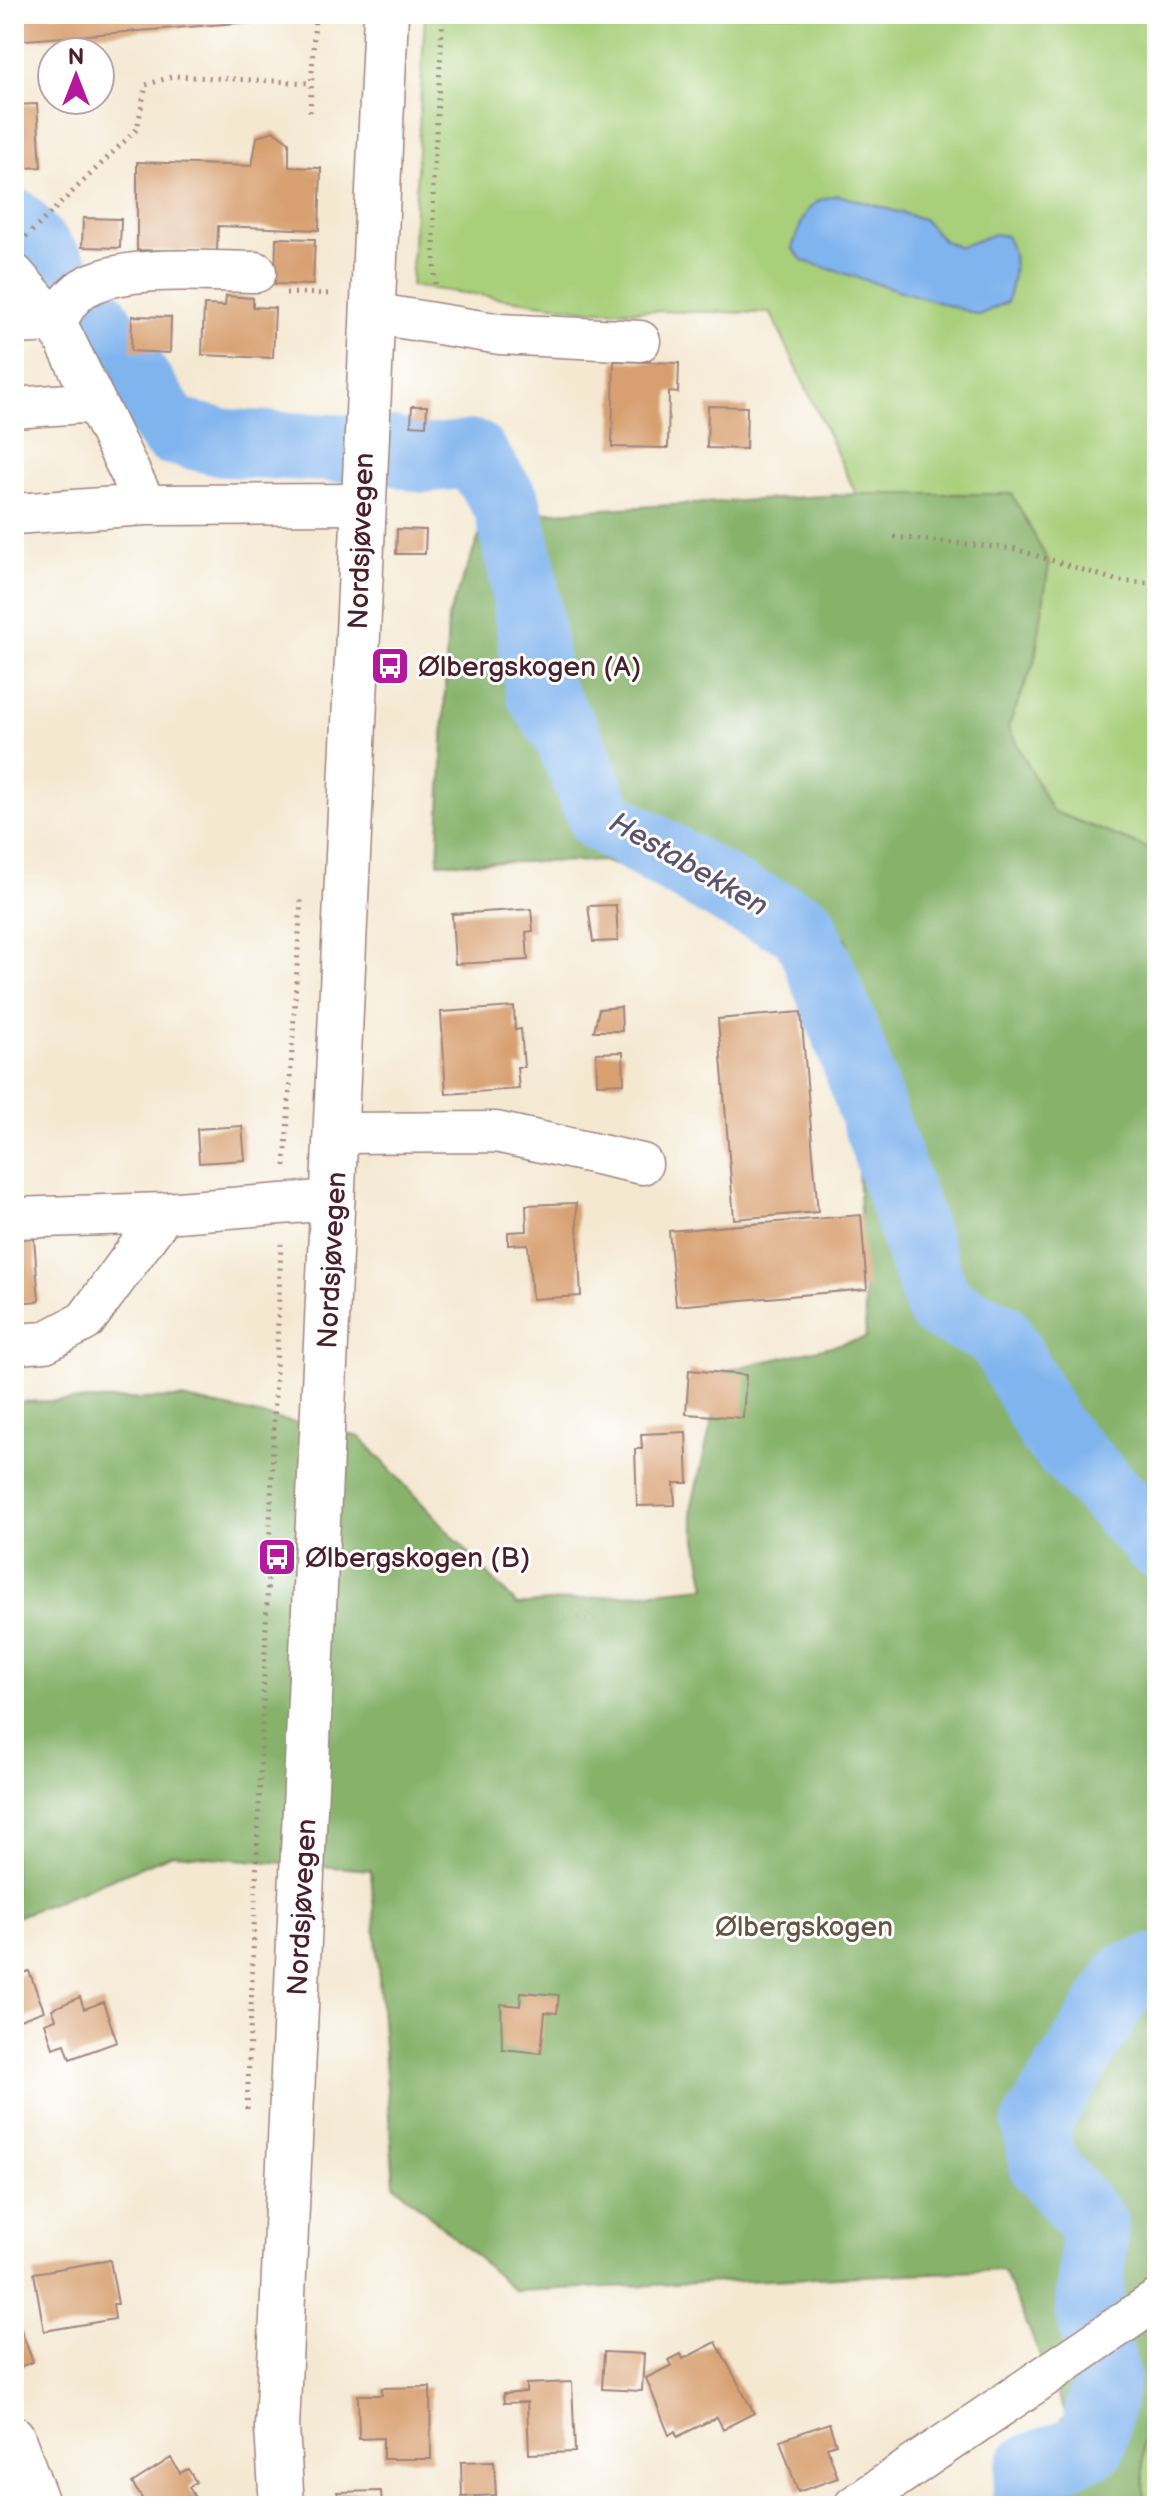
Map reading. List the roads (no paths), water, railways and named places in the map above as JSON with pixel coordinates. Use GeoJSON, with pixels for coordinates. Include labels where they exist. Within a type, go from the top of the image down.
{"type":"FeatureCollection","features":[{"type":"Feature","properties":{"kind":"main road","name":"Nordsjøvegen"},"geometry":{"type":"LineString","coordinates":[[282,2506],[277,2428],[337,1133],[361,504],[386,14]]}},
{"type":"Feature","properties":{"kind":"street"},"geometry":{"type":"LineString","coordinates":[[18,258],[56,322],[146,505]]}},
{"type":"Feature","properties":{"kind":"street"},"geometry":{"type":"LineString","coordinates":[[56,322],[69,300],[88,285],[136,274],[256,272]]}},
{"type":"Feature","properties":{"kind":"street"},"geometry":{"type":"LineString","coordinates":[[371,313],[500,334],[640,341]]}},
{"type":"Feature","properties":{"kind":"street"},"geometry":{"type":"LineString","coordinates":[[14,324],[56,322]]}},
{"type":"Feature","properties":{"kind":"street"},"geometry":{"type":"LineString","coordinates":[[14,408],[95,402]]}},
{"type":"Feature","properties":{"kind":"street"},"geometry":{"type":"LineString","coordinates":[[14,514],[146,505],[361,504]]}},
{"type":"Feature","properties":{"kind":"street"},"geometry":{"type":"LineString","coordinates":[[337,1133],[496,1132],[642,1164]]}},
{"type":"Feature","properties":{"kind":"street"},"geometry":{"type":"LineString","coordinates":[[14,1218],[164,1213],[334,1200]]}},
{"type":"Feature","properties":{"kind":"street"},"geometry":{"type":"LineString","coordinates":[[14,1344],[45,1342],[85,1321],[164,1213]]}},
{"type":"Feature","properties":{"kind":"street"},"geometry":{"type":"LineString","coordinates":[[854,2506],[1157,2300]]}},
{"type":"Feature","properties":{"kind":"street"},"geometry":{"type":"LineString","coordinates":[[14,2436],[40,2506]]}},
{"type":"Feature","properties":{"kind":"water"},"geometry":{"type":"Polygon","coordinates":[[[838,195],[923,219],[944,241],[960,247],[994,234],[1006,236],[1014,260],[1007,302],[979,315],[803,261],[792,248],[802,220],[818,201],[838,195]]]}},
{"type":"Feature","properties":{"kind":"waterway","name":"Hestabekken"},"geometry":{"type":"LineString","coordinates":[[14,222],[95,317],[171,431],[226,443],[393,451],[423,459],[473,454],[507,504],[522,569],[539,691],[568,737],[602,819],[742,899],[804,927],[844,1028],[939,1306],[999,1335],[1051,1431],[1157,1544]]}},
{"type":"Feature","properties":{"kind":"waterway","name":"Hestabekken"},"geometry":{"type":"LineString","coordinates":[[1025,2506],[1030,2468],[1092,2445],[1106,2377],[1089,2309],[1095,2226],[1043,2164],[1036,2124],[1128,1976],[1157,1967]]}},
{"type":"Feature","properties":{"kind":"place","name":"Ølbergskogen (A)"},"geometry":{"type":"Point","coordinates":[390,666]}},
{"type":"Feature","properties":{"kind":"place","name":"Ølbergskogen (B)"},"geometry":{"type":"Point","coordinates":[277,1557]}},
{"type":"Feature","properties":{"kind":"park label","name":"Ølbergskogen"},"geometry":{"type":"Point","coordinates":[804,1926]}}]}
